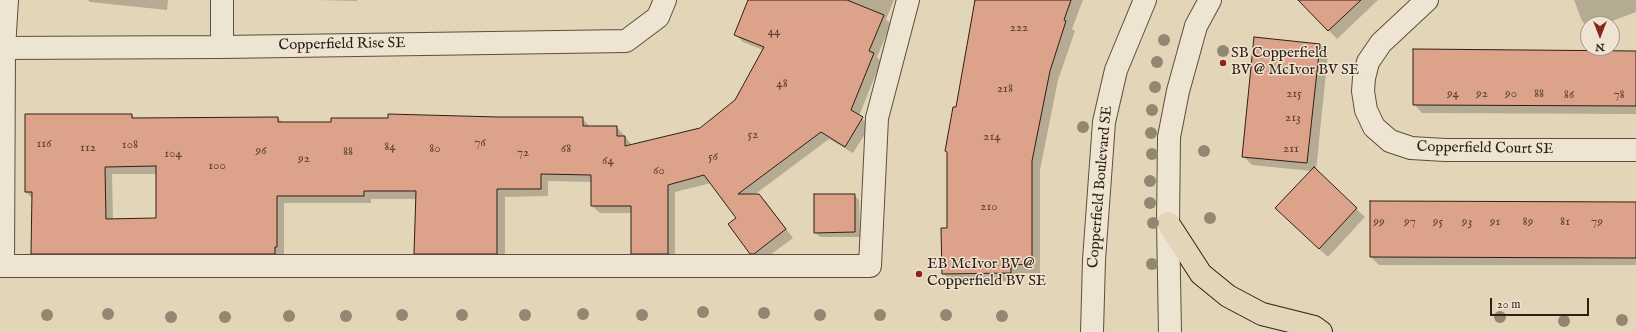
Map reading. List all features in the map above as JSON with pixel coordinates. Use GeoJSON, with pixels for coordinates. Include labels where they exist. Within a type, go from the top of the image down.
{"type":"FeatureCollection","features":[{"type":"Feature","properties":{"kind":"main road"},"geometry":{"type":"LineString","coordinates":[[1168,223],[1201,274],[1228,296],[1262,314],[1314,327],[1321,332]]}},
{"type":"Feature","properties":{"kind":"street"},"geometry":{"type":"LineString","coordinates":[[6,0],[2,48],[1,266],[870,266],[877,118],[908,0]]}},
{"type":"Feature","properties":{"kind":"street"},"geometry":{"type":"LineString","coordinates":[[222,0],[222,47]]}},
{"type":"Feature","properties":{"kind":"street","name":"Copperfield Rise SE"},"geometry":{"type":"LineString","coordinates":[[2,48],[222,47],[626,41],[658,17],[665,0]]}},
{"type":"Feature","properties":{"kind":"street","name":"Copperfield Boulevard SE"},"geometry":{"type":"LineString","coordinates":[[1092,332],[1094,260],[1104,122],[1116,70],[1145,0]]}},
{"type":"Feature","properties":{"kind":"street"},"geometry":{"type":"LineString","coordinates":[[1170,332],[1168,223],[1169,137],[1178,91],[1196,26],[1210,0]]}},
{"type":"Feature","properties":{"kind":"street","name":"Copperfield Court SE"},"geometry":{"type":"LineString","coordinates":[[1427,0],[1381,43],[1368,62],[1362,91],[1366,110],[1374,127],[1390,141],[1411,148],[1445,150],[1636,150]]}},
{"type":"Feature","properties":{"kind":"building"},"geometry":{"type":"Polygon","coordinates":[[[748,0],[847,0],[884,15],[869,51],[874,53],[851,110],[863,117],[845,147],[821,132],[738,194],[759,194],[786,229],[754,254],[750,254],[728,224],[736,218],[704,175],[668,185],[668,254],[631,254],[631,206],[591,206],[591,175],[541,174],[541,189],[497,189],[497,254],[414,254],[416,191],[364,191],[364,196],[277,196],[277,247],[275,247],[275,254],[31,254],[32,192],[25,192],[25,114],[132,114],[132,118],[278,117],[278,122],[331,122],[331,118],[388,118],[388,114],[498,117],[583,117],[583,126],[617,126],[617,136],[625,136],[625,146],[700,128],[735,100],[764,47],[734,35],[748,0]],[[156,166],[105,167],[106,219],[156,218],[156,166]]]}},
{"type":"Feature","properties":{"kind":"building"},"geometry":{"type":"Polygon","coordinates":[[[975,0],[1071,0],[1050,71],[1032,161],[1032,264],[1011,265],[1011,273],[942,274],[941,228],[947,228],[947,152],[945,151],[953,107],[956,107],[975,0]]]}},
{"type":"Feature","properties":{"kind":"building"},"geometry":{"type":"Polygon","coordinates":[[[1298,0],[1361,0],[1328,31],[1298,0]]]}},
{"type":"Feature","properties":{"kind":"building"},"geometry":{"type":"Polygon","coordinates":[[[1254,37],[1320,44],[1307,163],[1242,157],[1254,37]]]}},
{"type":"Feature","properties":{"kind":"building"},"geometry":{"type":"Polygon","coordinates":[[[1413,49],[1580,50],[1580,56],[1620,56],[1620,51],[1636,51],[1636,106],[1413,105],[1413,49]]]}},
{"type":"Feature","properties":{"kind":"building"},"geometry":{"type":"Polygon","coordinates":[[[1314,167],[1357,208],[1319,249],[1275,208],[1314,167]]]}},
{"type":"Feature","properties":{"kind":"building"},"geometry":{"type":"Polygon","coordinates":[[[814,194],[855,194],[855,232],[814,233],[814,194]]]}},
{"type":"Feature","properties":{"kind":"building"},"geometry":{"type":"Polygon","coordinates":[[[1370,201],[1636,202],[1636,258],[1370,257],[1370,201]]]}},
{"type":"Feature","properties":{"kind":"place","name":"SB Copperfield BV @ McIvor BV SE"},"geometry":{"type":"Point","coordinates":[1223,63]}},
{"type":"Feature","properties":{"kind":"place","name":"EB McIvor BV @ Copperfield BV SE"},"geometry":{"type":"Point","coordinates":[919,274]}}]}
